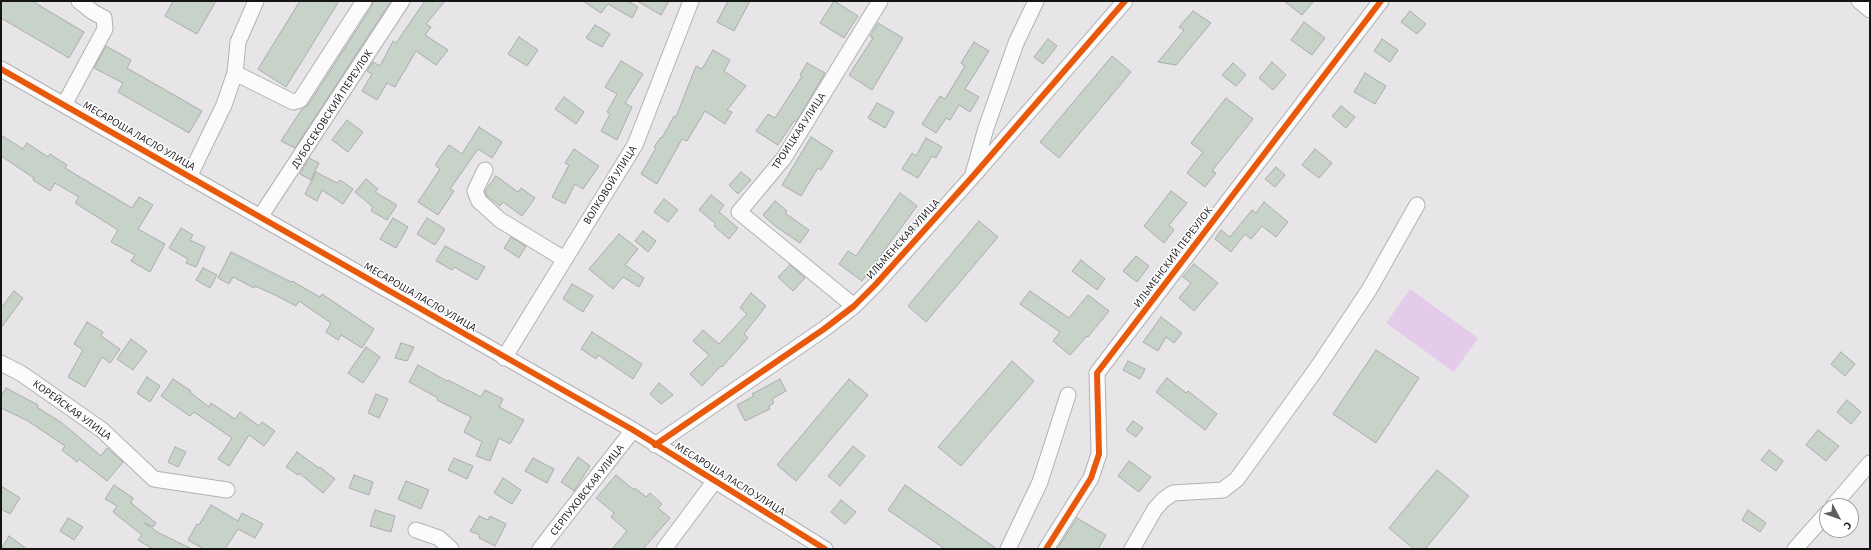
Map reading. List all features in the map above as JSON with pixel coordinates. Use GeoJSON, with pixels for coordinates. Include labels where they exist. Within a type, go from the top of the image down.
{"type":"FeatureCollection","features":[{"type":"Feature","properties":{"kind":"street"},"geometry":{"type":"LineString","coordinates":[[64,105],[105,29],[104,18],[93,12],[79,1]]}},
{"type":"Feature","properties":{"kind":"street"},"geometry":{"type":"LineString","coordinates":[[189,177],[224,105],[235,73],[238,42],[256,1]]}},
{"type":"Feature","properties":{"kind":"street"},"geometry":{"type":"LineString","coordinates":[[235,73],[294,102],[300,100],[364,1]]}},
{"type":"Feature","properties":{"kind":"street","name":"ДУБОСЕКОВСКИЙ ПЕРЕУЛОК"},"geometry":{"type":"LineString","coordinates":[[260,217],[402,1]]}},
{"type":"Feature","properties":{"kind":"street","name":"ВОЛКОВОЙ УЛИЦА"},"geometry":{"type":"LineString","coordinates":[[504,358],[635,145],[692,1]]}},
{"type":"Feature","properties":{"kind":"street","name":"ТРОИЦКАЯ УЛИЦА"},"geometry":{"type":"LineString","coordinates":[[854,306],[739,212],[784,158],[880,1]]}},
{"type":"Feature","properties":{"kind":"street"},"geometry":{"type":"LineString","coordinates":[[973,176],[986,128],[1016,43],[1036,1]]}},
{"type":"Feature","properties":{"kind":"street","name":"ИЛЬМЕНСКАЯ УЛИЦА"},"geometry":{"type":"LineString","coordinates":[[655,445],[824,329],[854,306],[875,285],[973,176],[1125,1]]}},
{"type":"Feature","properties":{"kind":"street","name":"ИЛЬМЕНСКИЙ ПЕРЕУЛОК"},"geometry":{"type":"LineString","coordinates":[[1046,549],[1091,478],[1099,454],[1097,373],[1381,1]]}},
{"type":"Feature","properties":{"kind":"street"},"geometry":{"type":"LineString","coordinates":[[1859,1],[1870,10]]}},
{"type":"Feature","properties":{"kind":"street","name":"МЕСАРОША ЛАСЛО УЛИЦА"},"geometry":{"type":"LineString","coordinates":[[1,69],[504,358],[633,430],[714,482],[825,549]]}},
{"type":"Feature","properties":{"kind":"street"},"geometry":{"type":"LineString","coordinates":[[485,170],[475,190],[479,201],[500,220],[564,259]]}},
{"type":"Feature","properties":{"kind":"street"},"geometry":{"type":"LineString","coordinates":[[1132,549],[1155,509],[1173,493],[1223,490],[1237,479],[1317,368],[1369,290],[1417,206]]}},
{"type":"Feature","properties":{"kind":"street","name":"КОРЕЙСКАЯ УЛИЦА"},"geometry":{"type":"LineString","coordinates":[[1,363],[22,374],[102,430],[154,479],[227,490]]}},
{"type":"Feature","properties":{"kind":"street"},"geometry":{"type":"LineString","coordinates":[[1008,549],[1040,482],[1068,394]]}},
{"type":"Feature","properties":{"kind":"street","name":"СЕРПУХОВСКАЯ УЛИЦА"},"geometry":{"type":"LineString","coordinates":[[540,549],[633,430]]}},
{"type":"Feature","properties":{"kind":"street"},"geometry":{"type":"LineString","coordinates":[[1840,498],[1870,463]]}},
{"type":"Feature","properties":{"kind":"street"},"geometry":{"type":"LineString","coordinates":[[664,549],[714,482]]}},
{"type":"Feature","properties":{"kind":"street"},"geometry":{"type":"LineString","coordinates":[[1796,549],[1819,522]]}},
{"type":"Feature","properties":{"kind":"street"},"geometry":{"type":"LineString","coordinates":[[416,530],[439,538],[451,549]]}},
{"type":"Feature","properties":{"kind":"shaded area"},"geometry":{"type":"Polygon","coordinates":[[[1410,289],[1478,338],[1454,372],[1386,323],[1410,289]]]}},
{"type":"Feature","properties":{"kind":"building"},"geometry":{"type":"Polygon","coordinates":[[[1,1],[32,1],[84,32],[69,58],[1,18],[1,1]]]}},
{"type":"Feature","properties":{"kind":"building"},"geometry":{"type":"Polygon","coordinates":[[[173,1],[216,1],[197,34],[165,16],[173,1]]]}},
{"type":"Feature","properties":{"kind":"building"},"geometry":{"type":"Polygon","coordinates":[[[300,1],[339,1],[286,87],[258,69],[300,1]]]}},
{"type":"Feature","properties":{"kind":"building"},"geometry":{"type":"Polygon","coordinates":[[[373,1],[391,1],[295,148],[281,141],[302,109],[308,105],[372,6],[373,1]]]}},
{"type":"Feature","properties":{"kind":"building"},"geometry":{"type":"Polygon","coordinates":[[[425,1],[445,1],[426,24],[431,27],[425,35],[448,50],[436,65],[416,51],[395,87],[387,83],[377,100],[362,91],[372,74],[367,71],[373,62],[380,66],[393,41],[396,43],[425,1]]]}},
{"type":"Feature","properties":{"kind":"building"},"geometry":{"type":"Polygon","coordinates":[[[583,1],[628,1],[638,7],[632,18],[608,4],[601,13],[583,1]]]}},
{"type":"Feature","properties":{"kind":"building"},"geometry":{"type":"Polygon","coordinates":[[[637,1],[669,1],[661,15],[637,1]]]}},
{"type":"Feature","properties":{"kind":"building"},"geometry":{"type":"Polygon","coordinates":[[[728,1],[750,1],[734,31],[717,22],[728,1]]]}},
{"type":"Feature","properties":{"kind":"building"},"geometry":{"type":"Polygon","coordinates":[[[834,1],[858,16],[844,38],[820,23],[834,1]]]}},
{"type":"Feature","properties":{"kind":"building"},"geometry":{"type":"Polygon","coordinates":[[[1284,1],[1314,1],[1302,15],[1284,1]]]}},
{"type":"Feature","properties":{"kind":"building"},"geometry":{"type":"Polygon","coordinates":[[[1193,11],[1211,23],[1176,65],[1158,62],[1184,30],[1179,27],[1193,11]]]}},
{"type":"Feature","properties":{"kind":"building"},"geometry":{"type":"Polygon","coordinates":[[[1410,11],[1426,24],[1417,34],[1401,22],[1410,11]]]}},
{"type":"Feature","properties":{"kind":"building"},"geometry":{"type":"Polygon","coordinates":[[[1304,22],[1325,38],[1312,55],[1291,40],[1304,22]]]}},
{"type":"Feature","properties":{"kind":"building"},"geometry":{"type":"Polygon","coordinates":[[[878,23],[903,38],[872,90],[849,75],[873,38],[870,36],[878,23]]]}},
{"type":"Feature","properties":{"kind":"building"},"geometry":{"type":"Polygon","coordinates":[[[595,25],[610,34],[602,47],[586,38],[595,25]]]}},
{"type":"Feature","properties":{"kind":"building"},"geometry":{"type":"Polygon","coordinates":[[[519,37],[538,50],[527,66],[508,54],[519,37]]]}},
{"type":"Feature","properties":{"kind":"building"},"geometry":{"type":"Polygon","coordinates":[[[1048,39],[1057,46],[1043,64],[1034,57],[1048,39]]]}},
{"type":"Feature","properties":{"kind":"building"},"geometry":{"type":"Polygon","coordinates":[[[1382,39],[1398,50],[1390,62],[1374,51],[1382,39]]]}},
{"type":"Feature","properties":{"kind":"building"},"geometry":{"type":"Polygon","coordinates":[[[974,42],[989,51],[965,89],[979,97],[970,112],[959,105],[950,120],[946,118],[936,133],[922,124],[940,96],[945,99],[965,66],[961,63],[974,42]]]}},
{"type":"Feature","properties":{"kind":"building"},"geometry":{"type":"Polygon","coordinates":[[[106,46],[131,60],[127,68],[202,111],[189,133],[118,92],[123,83],[94,68],[106,46]]]}},
{"type":"Feature","properties":{"kind":"building"},"geometry":{"type":"Polygon","coordinates":[[[713,50],[730,60],[724,71],[746,86],[727,110],[732,112],[725,124],[705,111],[687,141],[682,139],[657,184],[641,174],[656,148],[654,147],[661,137],[662,138],[674,116],[676,117],[696,66],[702,69],[713,50]]]}},
{"type":"Feature","properties":{"kind":"building"},"geometry":{"type":"Polygon","coordinates":[[[1112,56],[1131,72],[1059,158],[1040,142],[1112,56]]]}},
{"type":"Feature","properties":{"kind":"building"},"geometry":{"type":"Polygon","coordinates":[[[621,61],[643,74],[625,103],[632,107],[617,140],[601,131],[610,114],[607,112],[617,94],[605,87],[621,61]]]}},
{"type":"Feature","properties":{"kind":"building"},"geometry":{"type":"Polygon","coordinates":[[[1272,62],[1286,75],[1273,90],[1259,78],[1272,62]]]}},
{"type":"Feature","properties":{"kind":"building"},"geometry":{"type":"Polygon","coordinates":[[[807,63],[825,73],[796,122],[794,121],[778,145],[756,131],[768,114],[775,118],[802,76],[800,75],[807,63]]]}},
{"type":"Feature","properties":{"kind":"building"},"geometry":{"type":"Polygon","coordinates":[[[1233,63],[1246,75],[1236,86],[1222,75],[1233,63]]]}},
{"type":"Feature","properties":{"kind":"building"},"geometry":{"type":"Polygon","coordinates":[[[1365,73],[1386,86],[1375,104],[1354,92],[1365,73]]]}},
{"type":"Feature","properties":{"kind":"building"},"geometry":{"type":"Polygon","coordinates":[[[564,97],[584,112],[576,124],[555,109],[564,97]]]}},
{"type":"Feature","properties":{"kind":"building"},"geometry":{"type":"Polygon","coordinates":[[[1226,98],[1253,119],[1212,171],[1216,173],[1205,187],[1187,173],[1203,152],[1191,143],[1226,98]]]}},
{"type":"Feature","properties":{"kind":"building"},"geometry":{"type":"Polygon","coordinates":[[[877,103],[894,112],[885,128],[868,118],[877,103]]]}},
{"type":"Feature","properties":{"kind":"building"},"geometry":{"type":"Polygon","coordinates":[[[1341,106],[1355,117],[1346,128],[1332,116],[1341,106]]]}},
{"type":"Feature","properties":{"kind":"building"},"geometry":{"type":"Polygon","coordinates":[[[347,120],[363,132],[348,152],[332,140],[347,120]]]}},
{"type":"Feature","properties":{"kind":"building"},"geometry":{"type":"Polygon","coordinates":[[[479,127],[502,142],[492,158],[478,149],[450,189],[454,191],[438,215],[418,202],[440,169],[435,165],[449,145],[462,154],[479,127]]]}},
{"type":"Feature","properties":{"kind":"building"},"geometry":{"type":"Polygon","coordinates":[[[1,135],[23,149],[27,143],[48,157],[50,154],[67,165],[65,168],[132,208],[139,197],[153,205],[138,229],[165,244],[150,272],[131,261],[135,255],[111,242],[118,230],[75,203],[79,197],[55,183],[50,191],[33,180],[34,178],[1,156],[1,135]]]}},
{"type":"Feature","properties":{"kind":"building"},"geometry":{"type":"Polygon","coordinates":[[[811,137],[833,151],[821,170],[818,168],[801,196],[782,185],[811,137]]]}},
{"type":"Feature","properties":{"kind":"building"},"geometry":{"type":"Polygon","coordinates":[[[926,138],[942,147],[936,158],[932,156],[918,178],[902,169],[912,153],[916,156],[926,138]]]}},
{"type":"Feature","properties":{"kind":"building"},"geometry":{"type":"Polygon","coordinates":[[[574,149],[599,166],[583,189],[575,184],[565,204],[552,197],[569,165],[565,163],[574,149]]]}},
{"type":"Feature","properties":{"kind":"building"},"geometry":{"type":"Polygon","coordinates":[[[1315,149],[1332,163],[1319,178],[1302,165],[1315,149]]]}},
{"type":"Feature","properties":{"kind":"building"},"geometry":{"type":"Polygon","coordinates":[[[309,158],[319,163],[311,180],[300,174],[309,158]]]}},
{"type":"Feature","properties":{"kind":"building"},"geometry":{"type":"Polygon","coordinates":[[[1276,167],[1285,175],[1275,187],[1265,179],[1276,167]]]}},
{"type":"Feature","properties":{"kind":"building"},"geometry":{"type":"Polygon","coordinates":[[[316,172],[337,183],[340,180],[353,189],[343,204],[322,190],[317,201],[305,194],[316,172]]]}},
{"type":"Feature","properties":{"kind":"building"},"geometry":{"type":"Polygon","coordinates":[[[741,172],[751,180],[738,194],[729,185],[741,172]]]}},
{"type":"Feature","properties":{"kind":"building"},"geometry":{"type":"Polygon","coordinates":[[[496,176],[518,192],[521,188],[535,198],[522,216],[503,202],[500,206],[487,196],[485,191],[496,176]]]}},
{"type":"Feature","properties":{"kind":"building"},"geometry":{"type":"Polygon","coordinates":[[[366,179],[378,189],[375,192],[397,205],[387,220],[371,211],[373,207],[355,192],[366,179]]]}},
{"type":"Feature","properties":{"kind":"building"},"geometry":{"type":"Polygon","coordinates":[[[1171,191],[1187,203],[1169,225],[1174,230],[1164,243],[1144,226],[1171,191]]]}},
{"type":"Feature","properties":{"kind":"building"},"geometry":{"type":"Polygon","coordinates":[[[900,193],[917,206],[862,281],[839,264],[848,251],[856,256],[900,193]]]}},
{"type":"Feature","properties":{"kind":"building"},"geometry":{"type":"Polygon","coordinates":[[[711,195],[724,205],[719,212],[738,228],[729,239],[714,226],[716,224],[699,210],[711,195]]]}},
{"type":"Feature","properties":{"kind":"building"},"geometry":{"type":"Polygon","coordinates":[[[664,199],[678,210],[668,222],[654,212],[664,199]]]}},
{"type":"Feature","properties":{"kind":"building"},"geometry":{"type":"Polygon","coordinates":[[[775,201],[787,211],[785,213],[809,230],[800,243],[775,226],[763,215],[775,201]]]}},
{"type":"Feature","properties":{"kind":"building"},"geometry":{"type":"Polygon","coordinates":[[[1264,202],[1288,222],[1276,237],[1262,226],[1251,239],[1245,234],[1231,252],[1215,239],[1221,230],[1230,237],[1252,210],[1256,213],[1264,202]]]}},
{"type":"Feature","properties":{"kind":"building"},"geometry":{"type":"Polygon","coordinates":[[[393,218],[408,227],[396,248],[380,239],[393,218]]]}},
{"type":"Feature","properties":{"kind":"building"},"geometry":{"type":"Polygon","coordinates":[[[427,218],[445,229],[435,245],[417,234],[427,218]]]}},
{"type":"Feature","properties":{"kind":"building"},"geometry":{"type":"Polygon","coordinates":[[[979,221],[998,237],[926,322],[908,306],[979,221]]]}},
{"type":"Feature","properties":{"kind":"building"},"geometry":{"type":"Polygon","coordinates":[[[181,228],[193,235],[190,240],[205,247],[196,267],[186,263],[188,259],[169,248],[181,228]]]}},
{"type":"Feature","properties":{"kind":"building"},"geometry":{"type":"Polygon","coordinates":[[[643,231],[656,241],[648,252],[635,241],[643,231]]]}},
{"type":"Feature","properties":{"kind":"building"},"geometry":{"type":"Polygon","coordinates":[[[619,234],[638,249],[625,265],[644,278],[639,287],[623,277],[613,289],[589,269],[619,234]]]}},
{"type":"Feature","properties":{"kind":"building"},"geometry":{"type":"Polygon","coordinates":[[[511,237],[526,246],[519,258],[504,248],[511,237]]]}},
{"type":"Feature","properties":{"kind":"building"},"geometry":{"type":"Polygon","coordinates":[[[445,246],[485,267],[477,280],[454,267],[452,270],[436,261],[445,246]]]}},
{"type":"Feature","properties":{"kind":"building"},"geometry":{"type":"Polygon","coordinates":[[[231,252],[291,282],[292,281],[320,297],[322,294],[374,329],[362,348],[341,335],[338,340],[326,332],[331,323],[299,301],[296,306],[255,286],[254,288],[233,277],[229,284],[218,278],[231,252]]]}},
{"type":"Feature","properties":{"kind":"building"},"geometry":{"type":"Polygon","coordinates":[[[1136,256],[1149,266],[1137,282],[1123,271],[1136,256]]]}},
{"type":"Feature","properties":{"kind":"building"},"geometry":{"type":"Polygon","coordinates":[[[1081,260],[1105,279],[1097,290],[1072,271],[1081,260]]]}},
{"type":"Feature","properties":{"kind":"building"},"geometry":{"type":"Polygon","coordinates":[[[1194,264],[1218,283],[1194,311],[1179,298],[1191,283],[1183,277],[1194,264]]]}},
{"type":"Feature","properties":{"kind":"building"},"geometry":{"type":"Polygon","coordinates":[[[790,265],[805,278],[793,291],[778,277],[790,265]]]}},
{"type":"Feature","properties":{"kind":"building"},"geometry":{"type":"Polygon","coordinates":[[[203,268],[217,275],[210,288],[196,280],[203,268]]]}},
{"type":"Feature","properties":{"kind":"building"},"geometry":{"type":"Polygon","coordinates":[[[572,284],[593,296],[583,312],[563,299],[572,284]]]}},
{"type":"Feature","properties":{"kind":"building"},"geometry":{"type":"Polygon","coordinates":[[[14,291],[23,298],[1,328],[1,308],[14,291]]]}},
{"type":"Feature","properties":{"kind":"building"},"geometry":{"type":"Polygon","coordinates":[[[1030,291],[1069,318],[1088,295],[1109,311],[1088,337],[1087,336],[1070,355],[1053,341],[1060,332],[1020,304],[1030,291]]]}},
{"type":"Feature","properties":{"kind":"building"},"geometry":{"type":"Polygon","coordinates":[[[751,293],[766,306],[744,334],[748,338],[722,367],[721,366],[702,386],[690,374],[709,355],[693,341],[703,330],[719,344],[747,314],[740,308],[751,293]]]}},
{"type":"Feature","properties":{"kind":"building"},"geometry":{"type":"Polygon","coordinates":[[[1161,317],[1182,333],[1174,343],[1166,337],[1158,351],[1143,342],[1161,317]]]}},
{"type":"Feature","properties":{"kind":"building"},"geometry":{"type":"Polygon","coordinates":[[[87,322],[103,332],[101,336],[120,349],[110,363],[102,357],[85,387],[68,377],[83,350],[74,344],[87,322]]]}},
{"type":"Feature","properties":{"kind":"building"},"geometry":{"type":"Polygon","coordinates":[[[592,332],[642,364],[633,379],[598,355],[596,359],[581,349],[592,332]]]}},
{"type":"Feature","properties":{"kind":"building"},"geometry":{"type":"Polygon","coordinates":[[[131,339],[147,351],[133,370],[117,359],[131,339]]]}},
{"type":"Feature","properties":{"kind":"building"},"geometry":{"type":"Polygon","coordinates":[[[401,343],[414,347],[407,361],[395,358],[401,343]]]}},
{"type":"Feature","properties":{"kind":"building"},"geometry":{"type":"Polygon","coordinates":[[[366,347],[380,357],[363,383],[348,373],[366,347]]]}},
{"type":"Feature","properties":{"kind":"building"},"geometry":{"type":"Polygon","coordinates":[[[1376,350],[1419,378],[1376,443],[1333,414],[1376,350]]]}},
{"type":"Feature","properties":{"kind":"building"},"geometry":{"type":"Polygon","coordinates":[[[1841,352],[1855,364],[1845,376],[1831,364],[1841,352]]]}},
{"type":"Feature","properties":{"kind":"building"},"geometry":{"type":"Polygon","coordinates":[[[1012,361],[1034,381],[961,466],[938,447],[1012,361]]]}},
{"type":"Feature","properties":{"kind":"building"},"geometry":{"type":"Polygon","coordinates":[[[1128,361],[1145,369],[1140,379],[1123,370],[1128,361]]]}},
{"type":"Feature","properties":{"kind":"building"},"geometry":{"type":"Polygon","coordinates":[[[418,365],[481,397],[485,390],[503,399],[499,407],[524,420],[510,444],[499,438],[490,461],[476,456],[482,442],[464,432],[471,417],[437,400],[438,398],[409,382],[418,365]]]}},
{"type":"Feature","properties":{"kind":"building"},"geometry":{"type":"Polygon","coordinates":[[[147,377],[160,386],[150,402],[137,393],[147,377]]]}},
{"type":"Feature","properties":{"kind":"building"},"geometry":{"type":"Polygon","coordinates":[[[1167,378],[1186,393],[1188,391],[1217,414],[1205,430],[1156,392],[1167,378]]]}},
{"type":"Feature","properties":{"kind":"building"},"geometry":{"type":"Polygon","coordinates":[[[173,379],[191,391],[190,392],[209,407],[211,403],[235,419],[240,412],[259,426],[262,422],[275,431],[264,446],[249,435],[229,466],[218,459],[232,438],[194,412],[190,416],[161,396],[173,379]]]}},
{"type":"Feature","properties":{"kind":"building"},"geometry":{"type":"Polygon","coordinates":[[[780,379],[786,391],[772,399],[774,403],[769,406],[770,409],[745,421],[737,405],[754,396],[752,394],[780,379]]]}},
{"type":"Feature","properties":{"kind":"building"},"geometry":{"type":"Polygon","coordinates":[[[849,379],[868,395],[796,481],[777,465],[849,379]]]}},
{"type":"Feature","properties":{"kind":"building"},"geometry":{"type":"Polygon","coordinates":[[[659,383],[673,395],[661,404],[650,394],[659,383]]]}},
{"type":"Feature","properties":{"kind":"building"},"geometry":{"type":"Polygon","coordinates":[[[6,388],[38,405],[37,407],[62,423],[101,456],[107,448],[123,462],[107,481],[79,459],[77,462],[62,450],[65,446],[28,421],[1,408],[1,396],[6,388]]]}},
{"type":"Feature","properties":{"kind":"building"},"geometry":{"type":"Polygon","coordinates":[[[376,394],[388,399],[379,418],[368,413],[376,394]]]}},
{"type":"Feature","properties":{"kind":"building"},"geometry":{"type":"Polygon","coordinates":[[[1847,400],[1861,412],[1851,424],[1837,412],[1847,400]]]}},
{"type":"Feature","properties":{"kind":"building"},"geometry":{"type":"Polygon","coordinates":[[[1133,421],[1143,428],[1136,437],[1126,430],[1133,421]]]}},
{"type":"Feature","properties":{"kind":"building"},"geometry":{"type":"Polygon","coordinates":[[[1818,430],[1839,446],[1826,461],[1806,445],[1818,430]]]}},
{"type":"Feature","properties":{"kind":"building"},"geometry":{"type":"Polygon","coordinates":[[[853,446],[865,456],[840,486],[828,476],[853,446]]]}},
{"type":"Feature","properties":{"kind":"building"},"geometry":{"type":"Polygon","coordinates":[[[175,447],[186,452],[178,467],[168,462],[175,447]]]}},
{"type":"Feature","properties":{"kind":"building"},"geometry":{"type":"Polygon","coordinates":[[[1769,450],[1783,461],[1776,471],[1761,460],[1769,450]]]}},
{"type":"Feature","properties":{"kind":"building"},"geometry":{"type":"Polygon","coordinates":[[[297,452],[335,479],[323,493],[299,473],[298,475],[286,467],[297,452]]]}},
{"type":"Feature","properties":{"kind":"building"},"geometry":{"type":"Polygon","coordinates":[[[578,457],[590,466],[574,491],[561,482],[578,457]]]}},
{"type":"Feature","properties":{"kind":"building"},"geometry":{"type":"Polygon","coordinates":[[[454,458],[473,466],[467,479],[448,470],[454,458]]]}},
{"type":"Feature","properties":{"kind":"building"},"geometry":{"type":"Polygon","coordinates":[[[533,458],[554,469],[547,483],[525,471],[533,458]]]}},
{"type":"Feature","properties":{"kind":"building"},"geometry":{"type":"Polygon","coordinates":[[[1129,461],[1151,477],[1139,492],[1118,476],[1129,461]]]}},
{"type":"Feature","properties":{"kind":"building"},"geometry":{"type":"Polygon","coordinates":[[[1437,470],[1469,496],[1425,549],[1414,549],[1389,528],[1437,470]]]}},
{"type":"Feature","properties":{"kind":"building"},"geometry":{"type":"Polygon","coordinates":[[[354,475],[373,482],[369,495],[349,488],[354,475]]]}},
{"type":"Feature","properties":{"kind":"building"},"geometry":{"type":"Polygon","coordinates":[[[616,475],[634,490],[635,488],[646,497],[650,493],[662,504],[658,508],[670,518],[643,549],[612,549],[627,531],[611,517],[614,513],[596,498],[616,475]]]}},
{"type":"Feature","properties":{"kind":"building"},"geometry":{"type":"Polygon","coordinates":[[[503,478],[521,490],[512,504],[494,493],[503,478]]]}},
{"type":"Feature","properties":{"kind":"building"},"geometry":{"type":"Polygon","coordinates":[[[406,481],[429,490],[421,509],[398,499],[406,481]]]}},
{"type":"Feature","properties":{"kind":"building"},"geometry":{"type":"Polygon","coordinates":[[[114,485],[133,498],[131,503],[156,523],[153,527],[144,523],[159,533],[192,549],[153,549],[138,540],[142,535],[113,512],[117,506],[105,499],[114,485]]]}},
{"type":"Feature","properties":{"kind":"building"},"geometry":{"type":"Polygon","coordinates":[[[905,485],[997,549],[945,549],[888,510],[905,485]]]}},
{"type":"Feature","properties":{"kind":"building"},"geometry":{"type":"Polygon","coordinates":[[[1,486],[20,498],[10,514],[1,509],[1,486]]]}},
{"type":"Feature","properties":{"kind":"building"},"geometry":{"type":"Polygon","coordinates":[[[841,500],[856,512],[845,524],[831,512],[841,500]]]}},
{"type":"Feature","properties":{"kind":"building"},"geometry":{"type":"Polygon","coordinates":[[[211,505],[238,521],[242,513],[263,524],[255,538],[238,529],[225,549],[204,549],[188,540],[197,524],[199,525],[211,505]]]}},
{"type":"Feature","properties":{"kind":"building"},"geometry":{"type":"Polygon","coordinates":[[[375,510],[395,516],[391,532],[370,526],[375,510]]]}},
{"type":"Feature","properties":{"kind":"building"},"geometry":{"type":"Polygon","coordinates":[[[1748,510],[1766,523],[1760,532],[1742,520],[1748,510]]]}},
{"type":"Feature","properties":{"kind":"building"},"geometry":{"type":"Polygon","coordinates":[[[479,516],[488,520],[490,516],[506,524],[495,546],[479,538],[480,535],[470,531],[479,516]]]}},
{"type":"Feature","properties":{"kind":"building"},"geometry":{"type":"Polygon","coordinates":[[[68,518],[83,527],[74,540],[60,531],[68,518]]]}},
{"type":"Feature","properties":{"kind":"building"},"geometry":{"type":"Polygon","coordinates":[[[1077,518],[1106,535],[1098,549],[1057,549],[1077,518]]]}},
{"type":"Feature","properties":{"kind":"building"},"geometry":{"type":"Polygon","coordinates":[[[9,536],[27,549],[1,549],[9,536]]]}},
{"type":"Feature","properties":{"kind":"cycle path"},"geometry":{"type":"LineString","coordinates":[[655,445],[824,329],[854,306],[875,285],[973,176],[1125,1]]}},
{"type":"Feature","properties":{"kind":"cycle path"},"geometry":{"type":"LineString","coordinates":[[1046,549],[1091,478],[1099,454],[1097,373],[1381,1]]}},
{"type":"Feature","properties":{"kind":"cycle path"},"geometry":{"type":"LineString","coordinates":[[1,69],[633,430],[825,549]]}}]}
